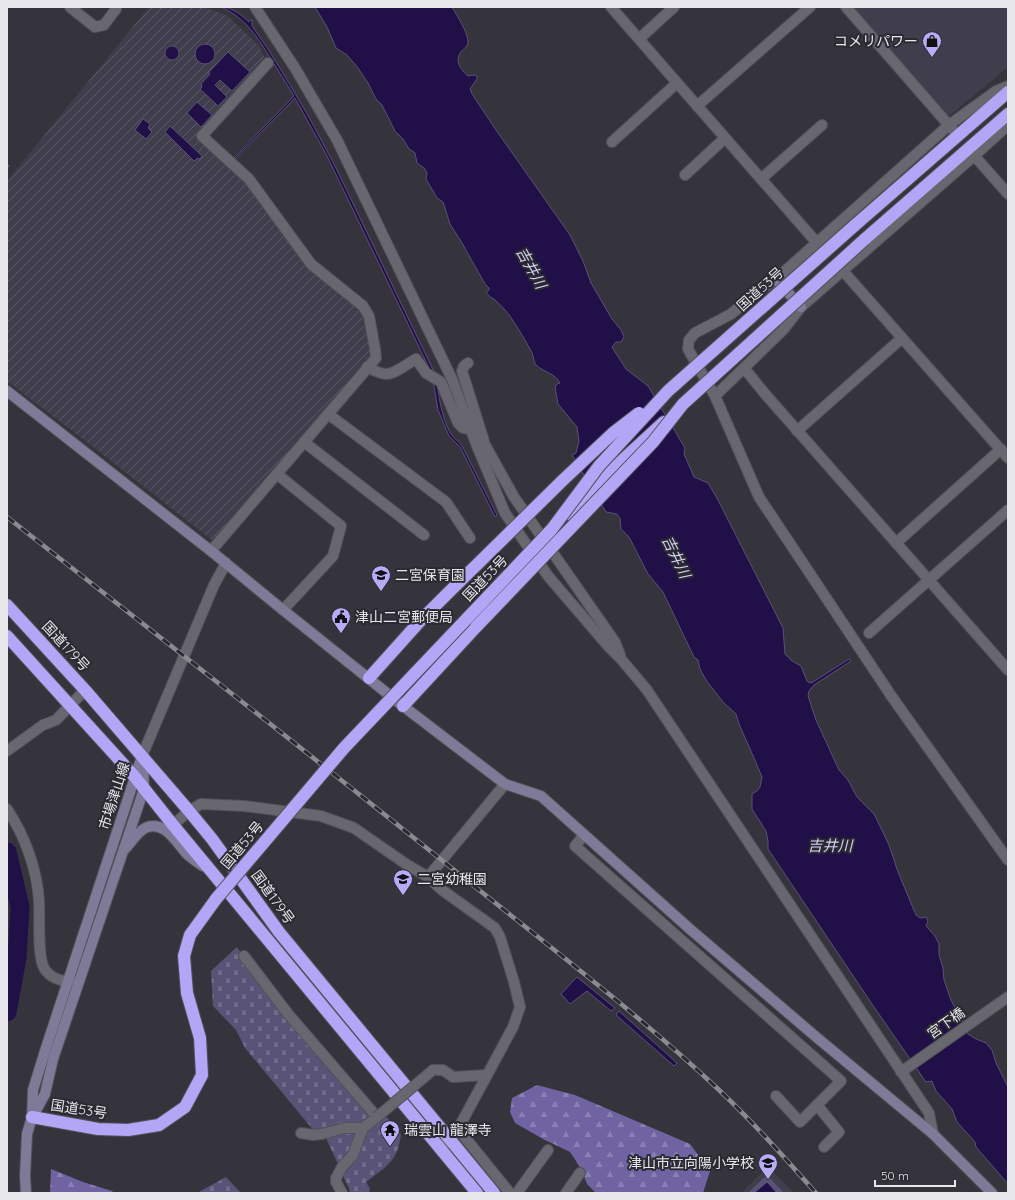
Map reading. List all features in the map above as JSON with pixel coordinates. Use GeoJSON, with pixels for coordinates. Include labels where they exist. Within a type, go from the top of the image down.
{"type":"FeatureCollection","features":[{"type":"Feature","properties":{"kind":"highway","name":"国道53号"},"geometry":{"type":"LineString","coordinates":[[552,529],[599,466],[668,391],[874,208],[1008,92]]}},
{"type":"Feature","properties":{"kind":"highway"},"geometry":{"type":"LineString","coordinates":[[958,136],[968,140],[973,137],[1008,106]]}},
{"type":"Feature","properties":{"kind":"highway","name":"国道53号"},"geometry":{"type":"LineString","coordinates":[[32,1117],[98,1129],[128,1130],[159,1125],[186,1107],[202,1075],[200,1038],[187,993],[184,956],[190,935],[216,899],[344,748],[552,529],[615,467],[683,404],[865,239],[971,152],[1008,114]]}},
{"type":"Feature","properties":{"kind":"highway"},"geometry":{"type":"LineString","coordinates":[[874,208],[910,186],[951,151],[958,148],[971,152]]}},
{"type":"Feature","properties":{"kind":"highway"},"geometry":{"type":"LineString","coordinates":[[369,678],[420,620],[562,481],[613,433],[668,391]]}},
{"type":"Feature","properties":{"kind":"highway"},"geometry":{"type":"LineString","coordinates":[[403,706],[476,627],[653,442],[683,404]]}},
{"type":"Feature","properties":{"kind":"highway","name":"国道179号"},"geometry":{"type":"LineString","coordinates":[[7,604],[85,690],[189,811],[212,839],[279,932],[494,1193]]}},
{"type":"Feature","properties":{"kind":"highway","name":"国道179号"},"geometry":{"type":"LineString","coordinates":[[7,636],[135,777],[477,1193]]}},
{"type":"Feature","properties":{"kind":"street"},"geometry":{"type":"LineString","coordinates":[[70,7],[96,27],[104,25],[116,9],[115,7]]}},
{"type":"Feature","properties":{"kind":"street"},"geometry":{"type":"LineString","coordinates":[[255,7],[337,140],[452,379],[477,446],[505,512],[548,576],[647,690],[900,1072],[929,1113],[933,1134]]}},
{"type":"Feature","properties":{"kind":"street"},"geometry":{"type":"LineString","coordinates":[[611,7],[817,243]]}},
{"type":"Feature","properties":{"kind":"street"},"geometry":{"type":"LineString","coordinates":[[639,39],[674,7]]}},
{"type":"Feature","properties":{"kind":"street"},"geometry":{"type":"LineString","coordinates":[[697,106],[810,7]]}},
{"type":"Feature","properties":{"kind":"street"},"geometry":{"type":"LineString","coordinates":[[846,7],[958,136]]}},
{"type":"Feature","properties":{"kind":"street"},"geometry":{"type":"LineString","coordinates":[[211,551],[376,358],[369,316],[363,306],[310,264],[249,179],[202,136],[268,63]]}},
{"type":"Feature","properties":{"kind":"street"},"geometry":{"type":"LineString","coordinates":[[612,142],[677,83]]}},
{"type":"Feature","properties":{"kind":"street"},"geometry":{"type":"LineString","coordinates":[[1008,86],[996,91],[950,125],[776,279],[731,314],[695,333],[689,340],[688,349],[715,396],[760,497],[892,697],[1008,860]]}},
{"type":"Feature","properties":{"kind":"street"},"geometry":{"type":"LineString","coordinates":[[761,179],[822,125]]}},
{"type":"Feature","properties":{"kind":"street"},"geometry":{"type":"LineString","coordinates":[[715,396],[784,330],[801,307],[971,152],[1008,125]]}},
{"type":"Feature","properties":{"kind":"street"},"geometry":{"type":"LineString","coordinates":[[685,175],[725,138]]}},
{"type":"Feature","properties":{"kind":"street"},"geometry":{"type":"LineString","coordinates":[[971,152],[1008,194]]}},
{"type":"Feature","properties":{"kind":"street"},"geometry":{"type":"LineString","coordinates":[[842,271],[1008,458]]}},
{"type":"Feature","properties":{"kind":"street"},"geometry":{"type":"LineString","coordinates":[[776,279],[801,307]]}},
{"type":"Feature","properties":{"kind":"street"},"geometry":{"type":"LineString","coordinates":[[797,431],[902,338]]}},
{"type":"Feature","properties":{"kind":"street"},"geometry":{"type":"LineString","coordinates":[[367,367],[386,374],[393,373],[416,359],[426,373],[441,382],[458,423],[463,428],[471,428],[484,442]]}},
{"type":"Feature","properties":{"kind":"street"},"geometry":{"type":"LineString","coordinates":[[468,363],[464,366],[462,371],[484,442],[514,497],[615,642],[621,659]]}},
{"type":"Feature","properties":{"kind":"street"},"geometry":{"type":"LineString","coordinates":[[744,368],[766,396],[1008,670]]}},
{"type":"Feature","properties":{"kind":"street"},"geometry":{"type":"LineString","coordinates":[[7,391],[211,551],[282,610],[403,706],[504,784],[541,796],[692,930],[815,1036],[933,1134],[992,1193]]}},
{"type":"Feature","properties":{"kind":"street"},"geometry":{"type":"LineString","coordinates":[[328,414],[446,502],[470,538]]}},
{"type":"Feature","properties":{"kind":"street"},"geometry":{"type":"LineString","coordinates":[[304,442],[424,535]]}},
{"type":"Feature","properties":{"kind":"street"},"geometry":{"type":"LineString","coordinates":[[896,543],[1001,449]]}},
{"type":"Feature","properties":{"kind":"street"},"geometry":{"type":"LineString","coordinates":[[277,474],[341,526],[333,556],[282,610]]}},
{"type":"Feature","properties":{"kind":"street"},"geometry":{"type":"LineString","coordinates":[[869,633],[1008,510]]}},
{"type":"Feature","properties":{"kind":"street"},"geometry":{"type":"LineString","coordinates":[[142,756],[214,585],[226,563]]}},
{"type":"Feature","properties":{"kind":"street"},"geometry":{"type":"LineString","coordinates":[[7,751],[43,725],[56,720],[85,690]]}},
{"type":"Feature","properties":{"kind":"street","name":"市場津山線"},"geometry":{"type":"LineString","coordinates":[[73,983],[142,756]]}},
{"type":"Feature","properties":{"kind":"street","name":"市場津山線"},"geometry":{"type":"LineString","coordinates":[[26,1193],[25,1176],[27,1134],[32,1117],[34,1090],[45,1051],[73,983],[123,851],[144,789],[142,756]]}},
{"type":"Feature","properties":{"kind":"street"},"geometry":{"type":"LineString","coordinates":[[428,877],[504,784]]}},
{"type":"Feature","properties":{"kind":"street"},"geometry":{"type":"LineString","coordinates":[[173,825],[189,811],[201,804],[244,806],[321,816],[354,828],[406,864],[428,877],[442,890],[496,928],[514,982],[520,1007],[513,1027],[458,1129],[440,1148]]}},
{"type":"Feature","properties":{"kind":"street"},"geometry":{"type":"LineString","coordinates":[[7,809],[17,824],[28,849],[34,871],[39,900],[41,960],[45,970],[52,978],[73,983]]}},
{"type":"Feature","properties":{"kind":"street"},"geometry":{"type":"LineString","coordinates":[[123,851],[144,829],[151,826],[160,826],[168,831],[189,856],[212,872]]}},
{"type":"Feature","properties":{"kind":"street"},"geometry":{"type":"LineString","coordinates":[[584,835],[575,846],[841,1081],[800,1122],[776,1096]]}},
{"type":"Feature","properties":{"kind":"street"},"geometry":{"type":"LineString","coordinates":[[682,940],[692,930]]}},
{"type":"Feature","properties":{"kind":"street"},"geometry":{"type":"LineString","coordinates":[[244,956],[289,1015],[377,1117]]}},
{"type":"Feature","properties":{"kind":"street","name":"宮下橋"},"geometry":{"type":"LineString","coordinates":[[900,1072],[1008,997]]}},
{"type":"Feature","properties":{"kind":"street"},"geometry":{"type":"LineString","coordinates":[[804,1048],[815,1036]]}},
{"type":"Feature","properties":{"kind":"street"},"geometry":{"type":"LineString","coordinates":[[342,1193],[336,1182],[336,1178],[342,1167],[353,1155],[363,1128],[433,1070],[443,1070],[453,1077],[486,1075]]}},
{"type":"Feature","properties":{"kind":"street"},"geometry":{"type":"LineString","coordinates":[[817,1105],[839,1132],[824,1147]]}},
{"type":"Feature","properties":{"kind":"street"},"geometry":{"type":"LineString","coordinates":[[301,1133],[322,1134],[345,1128],[363,1128]]}},
{"type":"Feature","properties":{"kind":"street"},"geometry":{"type":"LineString","coordinates":[[458,1129],[510,1193]]}},
{"type":"Feature","properties":{"kind":"street"},"geometry":{"type":"LineString","coordinates":[[517,1193],[548,1150]]}},
{"type":"Feature","properties":{"kind":"street"},"geometry":{"type":"LineString","coordinates":[[566,1193],[580,1173]]}},
{"type":"Feature","properties":{"kind":"shaded area"},"geometry":{"type":"Polygon","coordinates":[[[149,7],[204,7],[228,16],[258,45],[266,59],[197,136],[247,181],[309,267],[361,307],[366,317],[371,358],[213,541],[7,381],[7,181],[149,7]]]}},
{"type":"Feature","properties":{"kind":"shaded area"},"geometry":{"type":"Polygon","coordinates":[[[853,7],[1008,7],[1008,67],[949,116],[853,7]]]}},
{"type":"Feature","properties":{"kind":"shaded area","name":"津山市立向陽小学校"},"geometry":{"type":"Polygon","coordinates":[[[768,1167],[794,1193],[741,1193],[768,1167]]]}},
{"type":"Feature","properties":{"kind":"green space"},"geometry":{"type":"Polygon","coordinates":[[[237,947],[374,1117],[364,1125],[315,1132],[245,1048],[236,1030],[213,1006],[211,971],[237,947]]]}},
{"type":"Feature","properties":{"kind":"green space"},"geometry":{"type":"Polygon","coordinates":[[[537,1085],[575,1095],[690,1144],[710,1171],[703,1193],[596,1193],[587,1184],[580,1167],[570,1152],[515,1123],[510,1112],[512,1098],[537,1085]]]}},
{"type":"Feature","properties":{"kind":"green space"},"geometry":{"type":"Polygon","coordinates":[[[386,1116],[401,1135],[395,1156],[384,1168],[366,1182],[370,1189],[369,1193],[350,1193],[343,1176],[356,1158],[366,1132],[386,1116]]]}},
{"type":"Feature","properties":{"kind":"green space"},"geometry":{"type":"Polygon","coordinates":[[[357,1132],[350,1154],[338,1164],[326,1138],[340,1133],[357,1132]]]}},
{"type":"Feature","properties":{"kind":"green space"},"geometry":{"type":"Polygon","coordinates":[[[51,1169],[83,1182],[112,1191],[114,1193],[50,1193],[51,1169]]]}},
{"type":"Feature","properties":{"kind":"green space"},"geometry":{"type":"Polygon","coordinates":[[[767,1175],[784,1193],[748,1193],[767,1175]]]}},
{"type":"Feature","properties":{"kind":"green space"},"geometry":{"type":"Polygon","coordinates":[[[226,1177],[241,1193],[197,1193],[226,1177]]]}},
{"type":"Feature","properties":{"kind":"water"},"geometry":{"type":"Polygon","coordinates":[[[221,7],[233,10],[249,22],[252,20],[252,26],[268,49],[310,119],[336,168],[436,376],[445,421],[452,436],[462,446],[497,515],[495,517],[460,447],[449,436],[438,410],[432,374],[327,156],[295,98],[233,161],[232,160],[294,96],[250,29],[238,17],[221,7]]]}},
{"type":"Feature","properties":{"kind":"water","name":"吉井川"},"geometry":{"type":"Polygon","coordinates":[[[315,7],[452,7],[468,38],[467,45],[459,55],[459,65],[468,76],[477,76],[477,79],[470,89],[472,94],[570,235],[583,261],[591,283],[624,337],[621,342],[616,342],[612,347],[626,369],[648,386],[685,448],[684,454],[694,477],[708,483],[718,500],[783,628],[785,654],[792,661],[801,666],[807,681],[810,683],[849,659],[851,661],[814,685],[809,691],[808,696],[816,720],[839,770],[848,780],[857,797],[874,814],[889,845],[898,872],[916,915],[920,918],[926,917],[928,921],[926,926],[935,936],[939,944],[939,955],[943,968],[944,980],[951,1000],[968,1034],[986,1043],[992,1050],[996,1063],[1008,1087],[1008,1184],[976,1147],[975,1142],[957,1122],[952,1109],[936,1091],[932,1081],[926,1082],[768,849],[766,831],[752,809],[752,794],[760,787],[762,777],[736,714],[723,702],[706,680],[700,669],[698,660],[694,657],[663,592],[648,574],[629,537],[621,529],[620,518],[617,514],[606,512],[572,455],[576,453],[579,441],[577,427],[558,404],[555,387],[560,383],[555,377],[536,365],[533,354],[511,317],[501,305],[486,292],[489,288],[485,284],[450,224],[443,202],[437,198],[426,179],[427,173],[424,168],[417,163],[415,153],[409,149],[403,139],[395,131],[382,105],[376,99],[358,68],[347,55],[336,48],[327,27],[315,7]]]}},
{"type":"Feature","properties":{"kind":"water"},"geometry":{"type":"Polygon","coordinates":[[[205,44],[212,47],[215,54],[212,61],[205,64],[198,61],[195,54],[198,47],[205,44]]]}},
{"type":"Feature","properties":{"kind":"water"},"geometry":{"type":"Polygon","coordinates":[[[172,46],[177,48],[179,53],[177,58],[172,60],[167,58],[165,53],[167,48],[172,46]]]}},
{"type":"Feature","properties":{"kind":"water"},"geometry":{"type":"Polygon","coordinates":[[[228,52],[250,72],[232,91],[220,80],[215,85],[227,97],[218,106],[200,89],[202,87],[201,84],[210,74],[209,72],[228,52]]]}},
{"type":"Feature","properties":{"kind":"water"},"geometry":{"type":"Polygon","coordinates":[[[197,102],[212,115],[201,127],[187,113],[197,102]]]}},
{"type":"Feature","properties":{"kind":"water"},"geometry":{"type":"Polygon","coordinates":[[[143,119],[150,124],[148,128],[152,132],[146,139],[135,130],[143,119]]]}},
{"type":"Feature","properties":{"kind":"water"},"geometry":{"type":"Polygon","coordinates":[[[170,126],[202,156],[200,159],[198,158],[194,161],[165,132],[170,126]]]}},
{"type":"Feature","properties":{"kind":"water"},"geometry":{"type":"Polygon","coordinates":[[[577,977],[615,1008],[611,1011],[587,991],[570,1004],[561,994],[577,977]]]}},
{"type":"Feature","properties":{"kind":"water"},"geometry":{"type":"Polygon","coordinates":[[[619,1011],[677,1063],[674,1066],[616,1015],[619,1011]]]}},
{"type":"Feature","properties":{"kind":"water"},"geometry":{"type":"Polygon","coordinates":[[[767,1182],[777,1193],[754,1193],[767,1182]]]}},
{"type":"Feature","properties":{"kind":"waterway"},"geometry":{"type":"LineString","coordinates":[[7,852],[20,907],[17,958],[7,1012]]}},
{"type":"Feature","properties":{"kind":"railway"},"geometry":{"type":"LineString","coordinates":[[7,517],[354,790],[627,1009],[731,1101],[816,1193]]}},
{"type":"Feature","properties":{"kind":"place","name":"コメリパワー"},"geometry":{"type":"Point","coordinates":[932,58]}},
{"type":"Feature","properties":{"kind":"place","name":"二宮保育園"},"geometry":{"type":"Point","coordinates":[381,592]}},
{"type":"Feature","properties":{"kind":"place","name":"津山二宮郵便局"},"geometry":{"type":"Point","coordinates":[341,634]}},
{"type":"Feature","properties":{"kind":"place","name":"二宮幼稚園"},"geometry":{"type":"Point","coordinates":[403,896]}},
{"type":"Feature","properties":{"kind":"place","name":"瑞雲山 龍澤寺"},"geometry":{"type":"Point","coordinates":[390,1147]}},
{"type":"Feature","properties":{"kind":"place","name":"津山市立向陽小学校"},"geometry":{"type":"Point","coordinates":[768,1180]}}]}
